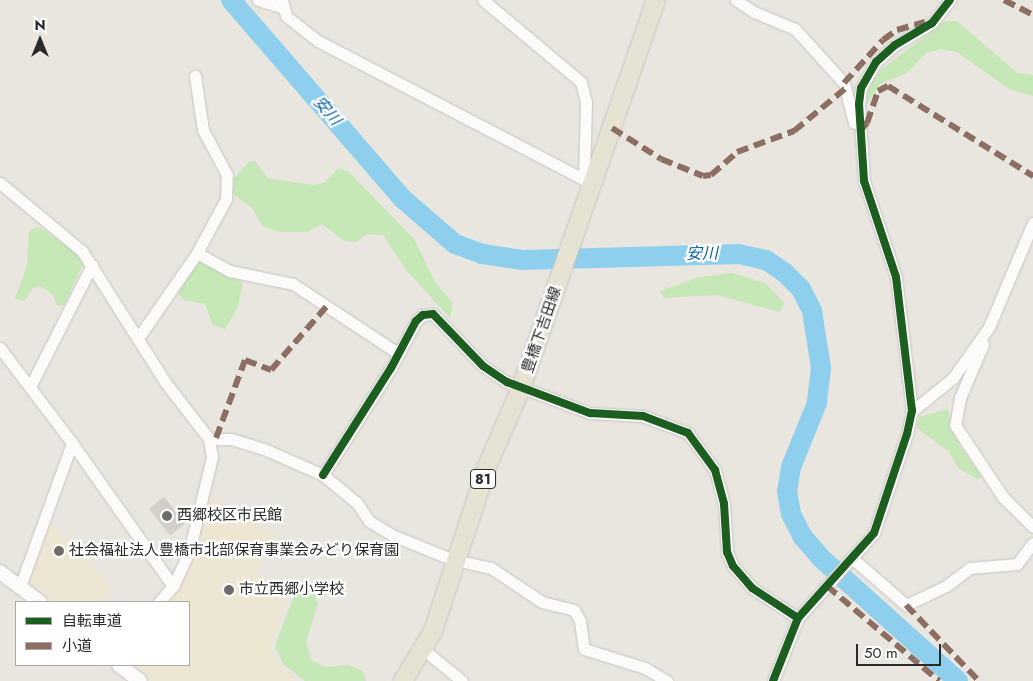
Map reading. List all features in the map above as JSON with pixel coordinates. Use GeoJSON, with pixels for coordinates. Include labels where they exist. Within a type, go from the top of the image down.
{"type":"FeatureCollection","features":[{"type":"Feature","properties":{"kind":"main road","name":"豊橋下吉田線"},"geometry":{"type":"LineString","coordinates":[[403,681],[424,650],[488,464],[521,388],[570,249],[588,181],[656,0]]}},
{"type":"Feature","properties":{"kind":"street"},"geometry":{"type":"LineString","coordinates":[[258,0],[281,3],[299,29],[318,41],[588,181],[586,102],[581,82],[489,2]]}},
{"type":"Feature","properties":{"kind":"street"},"geometry":{"type":"LineString","coordinates":[[736,0],[754,12],[795,29],[844,83],[854,127],[860,131]]}},
{"type":"Feature","properties":{"kind":"street"},"geometry":{"type":"LineString","coordinates":[[774,681],[798,618],[874,533],[882,514],[912,411],[896,277],[864,181],[860,131],[861,88],[876,62],[895,45],[932,23],[950,0]]}},
{"type":"Feature","properties":{"kind":"street"},"geometry":{"type":"LineString","coordinates":[[138,338],[197,253],[226,198],[228,185],[219,157],[202,130],[195,76]]}},
{"type":"Feature","properties":{"kind":"street"},"geometry":{"type":"LineString","coordinates":[[0,183],[67,237],[92,265],[165,382],[209,440],[212,457],[189,552],[173,586],[159,601]]}},
{"type":"Feature","properties":{"kind":"street"},"geometry":{"type":"LineString","coordinates":[[1033,223],[984,335],[960,398],[955,425],[1003,497],[1033,528]]}},
{"type":"Feature","properties":{"kind":"street"},"geometry":{"type":"LineString","coordinates":[[197,253],[230,271],[293,284],[399,354]]}},
{"type":"Feature","properties":{"kind":"street"},"geometry":{"type":"LineString","coordinates":[[30,387],[92,265]]}},
{"type":"Feature","properties":{"kind":"street"},"geometry":{"type":"LineString","coordinates":[[323,475],[399,354],[416,321],[423,315],[433,314],[483,366],[521,388],[590,413],[643,416],[688,433],[715,470],[724,504],[726,552],[733,566],[752,588],[798,618]]}},
{"type":"Feature","properties":{"kind":"street"},"geometry":{"type":"LineString","coordinates":[[912,411],[953,378],[984,335]]}},
{"type":"Feature","properties":{"kind":"street"},"geometry":{"type":"LineString","coordinates":[[0,348],[72,442],[173,586]]}},
{"type":"Feature","properties":{"kind":"street"},"geometry":{"type":"LineString","coordinates":[[209,440],[231,439],[264,448],[323,475],[357,502],[369,521],[392,535],[456,559],[491,568],[542,602],[574,610],[580,621],[584,649],[645,668],[668,681]]}},
{"type":"Feature","properties":{"kind":"street"},"geometry":{"type":"LineString","coordinates":[[20,587],[72,442]]}},
{"type":"Feature","properties":{"kind":"street"},"geometry":{"type":"LineString","coordinates":[[850,561],[906,605],[946,586],[970,568],[1016,564],[1033,543]]}},
{"type":"Feature","properties":{"kind":"street"},"geometry":{"type":"LineString","coordinates":[[0,572],[39,601]]}},
{"type":"Feature","properties":{"kind":"street"},"geometry":{"type":"LineString","coordinates":[[424,650],[462,681]]}},
{"type":"Feature","properties":{"kind":"street"},"geometry":{"type":"LineString","coordinates":[[120,666],[140,681]]}},
{"type":"Feature","properties":{"kind":"shaded area","name":"市立西郷小学校"},"geometry":{"type":"Polygon","coordinates":[[[207,496],[276,534],[256,574],[289,593],[269,649],[279,665],[297,681],[149,681],[130,666],[190,666],[190,601],[165,601],[186,573],[207,496]]]}},
{"type":"Feature","properties":{"kind":"shaded area","name":"社会福祉法人豊橋市北部保育事業会みどり保育園"},"geometry":{"type":"Polygon","coordinates":[[[50,522],[111,588],[99,601],[52,601],[33,586],[30,579],[50,522]]]}},
{"type":"Feature","properties":{"kind":"green space"},"geometry":{"type":"Polygon","coordinates":[[[945,21],[957,21],[1017,73],[1033,75],[1033,96],[1009,89],[957,52],[941,49],[926,53],[907,73],[880,84],[866,105],[869,83],[882,69],[945,21]]]}},
{"type":"Feature","properties":{"kind":"green space"},"geometry":{"type":"Polygon","coordinates":[[[250,161],[255,161],[268,178],[311,185],[324,183],[338,168],[349,172],[414,239],[435,282],[453,303],[450,318],[407,271],[383,235],[367,234],[356,242],[344,241],[322,224],[307,232],[279,232],[262,226],[252,208],[234,195],[234,178],[250,161]]]}},
{"type":"Feature","properties":{"kind":"green space"},"geometry":{"type":"Polygon","coordinates":[[[39,227],[74,250],[84,262],[64,305],[58,306],[52,294],[40,286],[33,288],[24,301],[15,299],[27,266],[29,230],[39,227]]]}},
{"type":"Feature","properties":{"kind":"green space"},"geometry":{"type":"Polygon","coordinates":[[[201,260],[236,276],[243,284],[237,309],[225,329],[213,325],[205,304],[184,300],[178,293],[195,262],[201,260]]]}},
{"type":"Feature","properties":{"kind":"green space"},"geometry":{"type":"Polygon","coordinates":[[[732,273],[765,283],[784,302],[780,312],[717,295],[664,298],[660,291],[699,277],[732,273]]]}},
{"type":"Feature","properties":{"kind":"green space"},"geometry":{"type":"Polygon","coordinates":[[[947,409],[959,445],[982,477],[977,479],[959,469],[949,452],[917,428],[919,417],[947,409]]]}},
{"type":"Feature","properties":{"kind":"green space"},"geometry":{"type":"Polygon","coordinates":[[[302,588],[313,592],[318,604],[306,642],[312,661],[326,667],[348,665],[363,671],[366,681],[305,681],[283,664],[275,646],[293,598],[302,588]]]}},
{"type":"Feature","properties":{"kind":"building","name":"西郷校区市民館"},"geometry":{"type":"Polygon","coordinates":[[[164,497],[185,524],[170,535],[149,509],[164,497]]]}},
{"type":"Feature","properties":{"kind":"waterway","name":"安川"},"geometry":{"type":"LineString","coordinates":[[231,0],[403,199],[455,244],[482,254],[522,260],[739,254],[766,260],[785,273],[801,289],[812,311],[821,368],[817,403],[791,467],[787,491],[791,514],[802,536],[821,558],[958,681]]}},
{"type":"Feature","properties":{"kind":"marked path"},"geometry":{"type":"LineString","coordinates":[[1004,0],[1033,15]]}},
{"type":"Feature","properties":{"kind":"marked path"},"geometry":{"type":"LineString","coordinates":[[844,83],[883,40],[897,30],[925,22]]}},
{"type":"Feature","properties":{"kind":"marked path"},"geometry":{"type":"LineString","coordinates":[[860,131],[867,123],[878,91],[888,86],[1033,176]]}},
{"type":"Feature","properties":{"kind":"marked path"},"geometry":{"type":"LineString","coordinates":[[612,128],[661,159],[703,176],[711,175],[737,152],[794,131],[846,88]]}},
{"type":"Feature","properties":{"kind":"marked path"},"geometry":{"type":"LineString","coordinates":[[216,438],[245,360],[271,370],[326,307]]}},
{"type":"Feature","properties":{"kind":"marked path"},"geometry":{"type":"LineString","coordinates":[[827,586],[939,681]]}},
{"type":"Feature","properties":{"kind":"marked path"},"geometry":{"type":"LineString","coordinates":[[906,605],[979,681]]}},
{"type":"Feature","properties":{"kind":"cycle path"},"geometry":{"type":"LineString","coordinates":[[773,681],[798,618],[874,533],[907,434],[912,411],[896,277],[864,181],[859,104],[861,88],[876,62],[895,45],[932,23],[950,0]]}},
{"type":"Feature","properties":{"kind":"cycle path"},"geometry":{"type":"LineString","coordinates":[[323,475],[391,368],[416,321],[423,315],[433,314],[483,366],[507,382],[590,413],[643,416],[688,433],[715,470],[724,504],[727,552],[733,566],[752,588],[798,618]]}},
{"type":"Feature","properties":{"kind":"place","name":"西郷校区市民館"},"geometry":{"type":"Point","coordinates":[167,516]}},
{"type":"Feature","properties":{"kind":"place","name":"社会福祉法人豊橋市北部保育事業会みどり保育園"},"geometry":{"type":"Point","coordinates":[59,551]}},
{"type":"Feature","properties":{"kind":"place","name":"市立西郷小学校"},"geometry":{"type":"Point","coordinates":[229,590]}}]}
